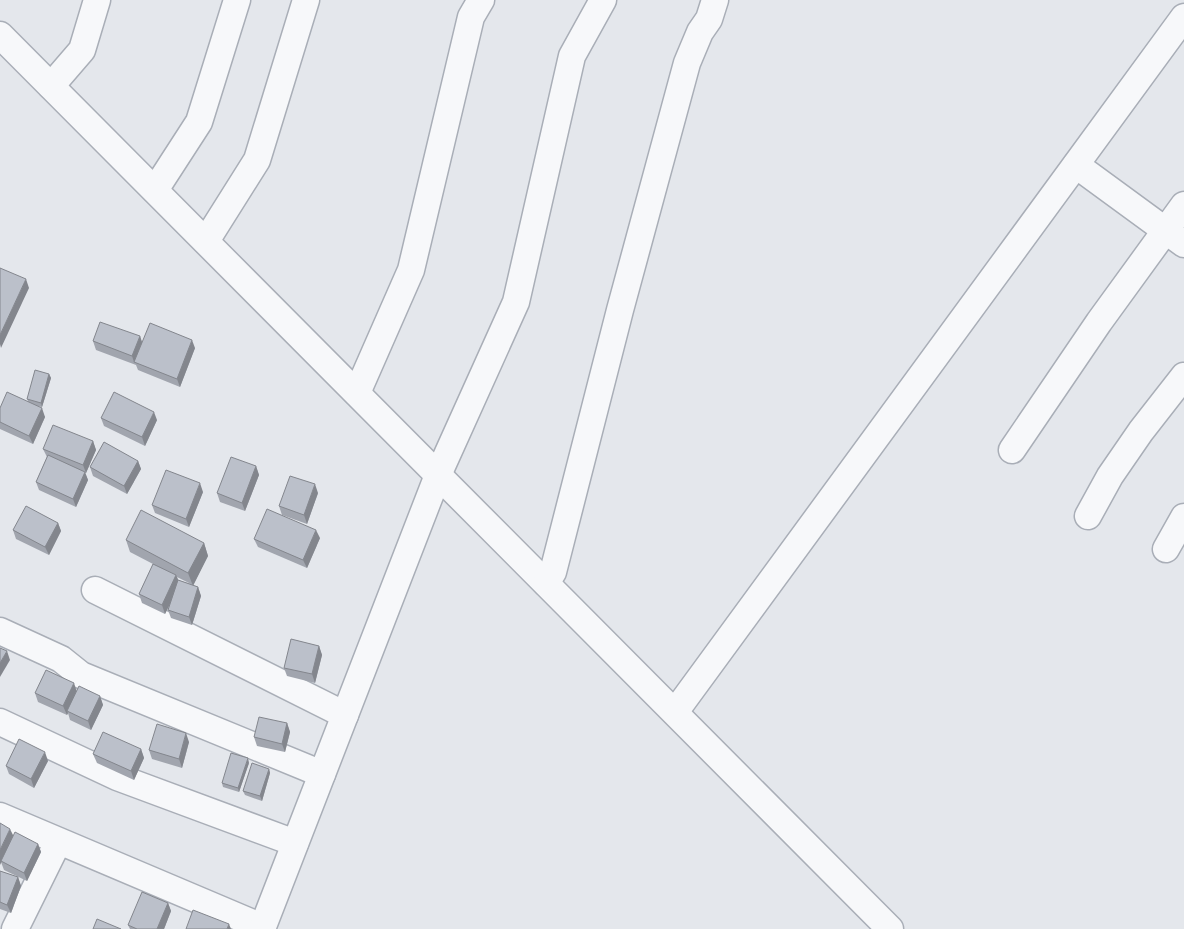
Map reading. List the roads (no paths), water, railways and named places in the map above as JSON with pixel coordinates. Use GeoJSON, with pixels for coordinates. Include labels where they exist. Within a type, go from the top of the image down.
{"type":"FeatureCollection","features":[{"type":"Feature","properties":{"kind":"street"},"geometry":{"type":"LineString","coordinates":[[51,86],[82,50],[96,0]]}},
{"type":"Feature","properties":{"kind":"street"},"geometry":{"type":"LineString","coordinates":[[155,190],[199,122],[237,0]]}},
{"type":"Feature","properties":{"kind":"street"},"geometry":{"type":"LineString","coordinates":[[206,241],[256,160],[306,0]]}},
{"type":"Feature","properties":{"kind":"street"},"geometry":{"type":"LineString","coordinates":[[356,393],[411,270],[472,18],[481,0]]}},
{"type":"Feature","properties":{"kind":"street"},"geometry":{"type":"LineString","coordinates":[[0,816],[262,928],[438,475],[516,302],[572,56],[603,0]]}},
{"type":"Feature","properties":{"kind":"street"},"geometry":{"type":"LineString","coordinates":[[546,583],[553,572],[687,63],[700,32],[709,19],[715,0]]}},
{"type":"Feature","properties":{"kind":"street"},"geometry":{"type":"LineString","coordinates":[[674,712],[1184,17]]}},
{"type":"Feature","properties":{"kind":"street"},"geometry":{"type":"LineString","coordinates":[[0,35],[890,929]]}},
{"type":"Feature","properties":{"kind":"street"},"geometry":{"type":"LineString","coordinates":[[1076,165],[1175,237]]}},
{"type":"Feature","properties":{"kind":"street"},"geometry":{"type":"LineString","coordinates":[[1012,450],[1099,322],[1175,237],[1184,205]]}},
{"type":"Feature","properties":{"kind":"street"},"geometry":{"type":"LineString","coordinates":[[1088,516],[1110,476],[1141,430],[1184,376]]}},
{"type":"Feature","properties":{"kind":"street"},"geometry":{"type":"LineString","coordinates":[[1166,549],[1184,517]]}},
{"type":"Feature","properties":{"kind":"street"},"geometry":{"type":"LineString","coordinates":[[95,590],[345,715]]}},
{"type":"Feature","properties":{"kind":"street"},"geometry":{"type":"LineString","coordinates":[[0,631],[61,659],[81,675],[322,774]]}},
{"type":"Feature","properties":{"kind":"street"},"geometry":{"type":"LineString","coordinates":[[0,722],[117,777],[295,843]]}},
{"type":"Feature","properties":{"kind":"street"},"geometry":{"type":"LineString","coordinates":[[10,924],[58,842]]}}]}
